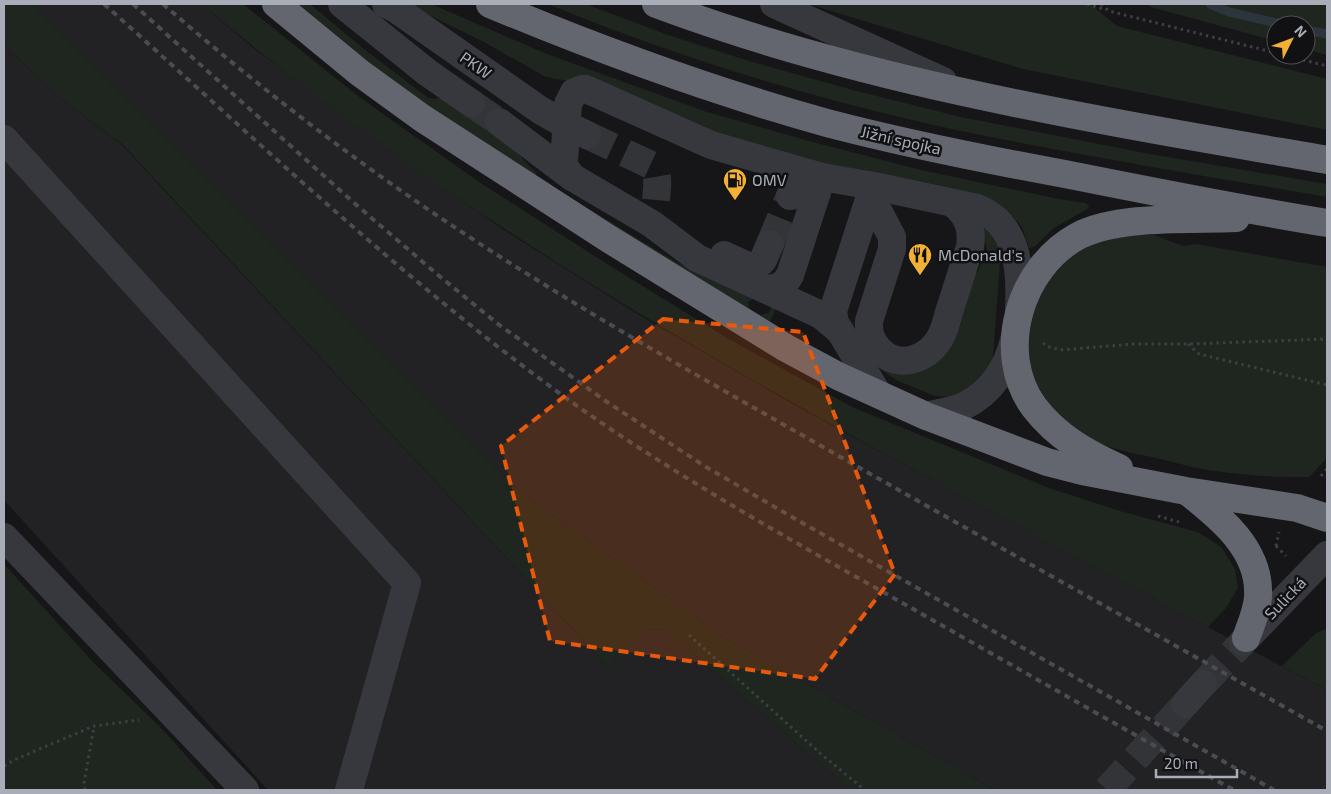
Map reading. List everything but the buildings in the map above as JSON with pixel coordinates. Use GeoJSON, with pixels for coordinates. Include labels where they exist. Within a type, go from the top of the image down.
{"type":"FeatureCollection","features":[{"type":"Feature","properties":{"kind":"highway"},"geometry":{"type":"LineString","coordinates":[[276,4],[360,73],[422,118],[609,239],[786,348],[838,376],[926,416],[1047,462],[1157,486],[1296,508],[1327,518]]}},
{"type":"Feature","properties":{"kind":"highway","name":"Jižní spojka"},"geometry":{"type":"LineString","coordinates":[[490,4],[568,37],[654,69],[828,123],[978,158],[1327,223]]}},
{"type":"Feature","properties":{"kind":"highway"},"geometry":{"type":"LineString","coordinates":[[656,4],[755,37],[851,65],[969,93],[1179,134],[1327,160]]}},
{"type":"Feature","properties":{"kind":"highway"},"geometry":{"type":"LineString","coordinates":[[1157,486],[1089,454],[1053,428],[1033,405],[1026,394],[1017,367],[1014,340],[1019,308],[1033,281],[1052,255],[1071,240],[1090,231],[1108,225],[1134,221],[1288,216]]}},
{"type":"Feature","properties":{"kind":"highway"},"geometry":{"type":"LineString","coordinates":[[1186,491],[1227,526],[1252,560],[1256,573],[1258,598],[1245,640]]}},
{"type":"Feature","properties":{"kind":"street"},"geometry":{"type":"LineString","coordinates":[[342,4],[428,73],[471,102]]}},
{"type":"Feature","properties":{"kind":"street","name":"PKW"},"geometry":{"type":"LineString","coordinates":[[386,4],[396,8],[540,110],[576,130]]}},
{"type":"Feature","properties":{"kind":"street"},"geometry":{"type":"LineString","coordinates":[[774,4],[969,93]]}},
{"type":"Feature","properties":{"kind":"street"},"geometry":{"type":"LineString","coordinates":[[572,177],[564,166],[576,130],[569,99],[577,90],[586,89],[711,145],[872,191],[952,202],[985,211],[993,216],[1009,236],[1014,247],[1019,275],[1019,308]]}},
{"type":"Feature","properties":{"kind":"street"},"geometry":{"type":"LineString","coordinates":[[499,122],[572,177],[652,224],[697,258],[822,315],[840,331]]}},
{"type":"Feature","properties":{"kind":"street"},"geometry":{"type":"LineString","coordinates":[[4,139],[407,584],[349,790]]}},
{"type":"Feature","properties":{"kind":"street"},"geometry":{"type":"LineString","coordinates":[[784,166],[794,175],[795,185],[790,196]]}},
{"type":"Feature","properties":{"kind":"street"},"geometry":{"type":"LineString","coordinates":[[766,289],[783,285],[790,275],[822,177]]}},
{"type":"Feature","properties":{"kind":"street"},"geometry":{"type":"LineString","coordinates":[[872,191],[833,311],[835,323],[878,394]]}},
{"type":"Feature","properties":{"kind":"street"},"geometry":{"type":"LineString","coordinates":[[872,191],[892,238],[892,249],[868,329],[880,350],[890,358],[899,360],[918,358],[924,355],[941,336],[972,236],[965,215],[952,202]]}},
{"type":"Feature","properties":{"kind":"street"},"geometry":{"type":"LineString","coordinates":[[656,200],[656,221],[668,237],[682,244],[701,246],[748,266],[757,266],[763,260],[770,244]]}},
{"type":"Feature","properties":{"kind":"street"},"geometry":{"type":"LineString","coordinates":[[926,416],[963,406],[989,388],[1002,373],[1011,353],[1014,340]]}},
{"type":"Feature","properties":{"kind":"street"},"geometry":{"type":"LineString","coordinates":[[4,537],[244,790]]}},
{"type":"Feature","properties":{"kind":"street","name":"Sulická"},"geometry":{"type":"LineString","coordinates":[[1245,640],[1327,555]]}},
{"type":"Feature","properties":{"kind":"street"},"geometry":{"type":"LineString","coordinates":[[1185,704],[1203,684]]}},
{"type":"Feature","properties":{"kind":"path"},"geometry":{"type":"LineString","coordinates":[[1087,4],[1266,50]]}},
{"type":"Feature","properties":{"kind":"path"},"geometry":{"type":"LineString","coordinates":[[1101,4],[1109,11]]}},
{"type":"Feature","properties":{"kind":"path"},"geometry":{"type":"LineString","coordinates":[[1041,342],[1046,346],[1060,350],[1133,344],[1327,339]]}},
{"type":"Feature","properties":{"kind":"path"},"geometry":{"type":"LineString","coordinates":[[1188,344],[1199,354],[1327,385]]}},
{"type":"Feature","properties":{"kind":"path"},"geometry":{"type":"LineString","coordinates":[[1321,476],[1327,469]]}},
{"type":"Feature","properties":{"kind":"path"},"geometry":{"type":"LineString","coordinates":[[1280,529],[1276,546],[1286,556]]}},
{"type":"Feature","properties":{"kind":"path"},"geometry":{"type":"LineString","coordinates":[[689,635],[822,755],[864,790]]}},
{"type":"Feature","properties":{"kind":"path"},"geometry":{"type":"LineString","coordinates":[[4,766],[16,759],[94,726],[142,720],[171,713]]}},
{"type":"Feature","properties":{"kind":"path"},"geometry":{"type":"LineString","coordinates":[[85,790],[84,783],[94,726]]}},
{"type":"Feature","properties":{"kind":"highlighted area"},"geometry":{"type":"Polygon","coordinates":[[[663,319],[803,332],[895,574],[815,679],[550,641],[501,446],[663,319]]]}},
{"type":"Feature","properties":{"kind":"shaded area"},"geometry":{"type":"Polygon","coordinates":[[[4,4],[32,4],[519,491],[725,638],[995,790],[850,790],[665,629],[643,630],[607,666],[123,145],[59,97],[4,45],[4,4]]]}},
{"type":"Feature","properties":{"kind":"shaded area"},"geometry":{"type":"Polygon","coordinates":[[[32,4],[202,4],[252,47],[376,140],[504,230],[644,318],[798,407],[1327,690],[1327,790],[995,790],[725,638],[519,491],[32,4]]]}},
{"type":"Feature","properties":{"kind":"shaded area"},"geometry":{"type":"Polygon","coordinates":[[[202,4],[243,4],[358,96],[479,182],[727,338],[852,407],[1049,488],[1120,511],[1197,532],[1222,548],[1235,569],[1238,588],[1226,608],[1208,627],[807,411],[626,306],[451,193],[366,133],[283,70],[202,4]]]}},
{"type":"Feature","properties":{"kind":"shaded area"},"geometry":{"type":"Polygon","coordinates":[[[298,4],[310,4],[364,49],[427,97],[432,99],[450,99],[490,125],[507,140],[537,173],[535,176],[676,262],[749,295],[752,290],[777,302],[778,304],[769,324],[597,219],[471,137],[396,83],[298,4]],[[758,296],[748,302],[749,308],[761,315],[769,313],[772,305],[771,301],[758,296]]]}},
{"type":"Feature","properties":{"kind":"shaded area"},"geometry":{"type":"Polygon","coordinates":[[[406,4],[431,4],[547,54],[704,111],[921,170],[1085,203],[1089,208],[1054,228],[1034,247],[1029,248],[1022,227],[997,205],[716,139],[578,82],[544,76],[484,42],[406,4]]]}},
{"type":"Feature","properties":{"kind":"shaded area"},"geometry":{"type":"Polygon","coordinates":[[[548,4],[586,4],[665,34],[749,61],[961,117],[1150,154],[1327,184],[1327,197],[1144,166],[1007,140],[856,106],[752,77],[700,60],[649,43],[548,4]]]}},
{"type":"Feature","properties":{"kind":"shaded area"},"geometry":{"type":"Polygon","coordinates":[[[808,4],[1090,4],[1117,26],[1327,79],[1327,130],[1023,69],[808,4]]]}},
{"type":"Feature","properties":{"kind":"shaded area"},"geometry":{"type":"Polygon","coordinates":[[[1147,4],[1327,4],[1327,55],[1316,52],[1316,15],[1266,15],[1266,38],[1151,7],[1147,4]]]}},
{"type":"Feature","properties":{"kind":"shaded area"},"geometry":{"type":"Polygon","coordinates":[[[4,45],[59,97],[122,145],[607,666],[643,630],[665,629],[850,790],[268,790],[4,500],[4,45]]]}},
{"type":"Feature","properties":{"kind":"shaded area"},"geometry":{"type":"Polygon","coordinates":[[[977,224],[992,230],[1001,249],[992,362],[975,386],[954,397],[935,396],[896,380],[877,367],[879,359],[908,370],[978,271],[987,250],[977,224]]]}},
{"type":"Feature","properties":{"kind":"shaded area"},"geometry":{"type":"Polygon","coordinates":[[[1136,235],[1154,235],[1183,246],[1196,244],[1327,267],[1327,458],[1309,477],[1258,476],[1208,470],[1099,444],[1071,428],[1045,399],[1036,382],[1030,364],[1028,345],[1033,307],[1041,289],[1077,251],[1101,241],[1136,235]]]}},
{"type":"Feature","properties":{"kind":"shaded area"},"geometry":{"type":"Polygon","coordinates":[[[4,564],[92,661],[163,730],[217,790],[4,790],[4,564]]]}},
{"type":"Feature","properties":{"kind":"shaded area"},"geometry":{"type":"Polygon","coordinates":[[[1327,629],[1327,690],[1282,666],[1316,633],[1327,629]]]}},
{"type":"Feature","properties":{"kind":"waterway"},"geometry":{"type":"LineString","coordinates":[[1210,4],[1229,12],[1266,20]]}},
{"type":"Feature","properties":{"kind":"waterway"},"geometry":{"type":"LineString","coordinates":[[1316,32],[1327,34]]}},
{"type":"Feature","properties":{"kind":"tunnel"},"geometry":{"type":"LineString","coordinates":[[471,103],[499,122]]}},
{"type":"Feature","properties":{"kind":"tunnel"},"geometry":{"type":"LineString","coordinates":[[587,135],[651,165],[657,177],[656,200]]}},
{"type":"Feature","properties":{"kind":"tunnel"},"geometry":{"type":"LineString","coordinates":[[770,244],[790,196]]}},
{"type":"Feature","properties":{"kind":"tunnel"},"geometry":{"type":"LineString","coordinates":[[1203,684],[1243,642]]}},
{"type":"Feature","properties":{"kind":"tunnel"},"geometry":{"type":"LineString","coordinates":[[1107,790],[1185,704]]}},
{"type":"Feature","properties":{"kind":"railway"},"geometry":{"type":"LineString","coordinates":[[104,4],[278,161],[396,263],[517,362],[580,408],[691,481],[767,526],[1234,790]]}},
{"type":"Feature","properties":{"kind":"railway"},"geometry":{"type":"LineString","coordinates":[[133,4],[353,202],[438,275],[498,324],[607,402],[706,467],[1274,790]]}},
{"type":"Feature","properties":{"kind":"railway"},"geometry":{"type":"LineString","coordinates":[[163,4],[241,70],[362,163],[445,221],[528,275],[733,396],[1327,731]]}},
{"type":"Feature","properties":{"kind":"place","name":"OMV"},"geometry":{"type":"Point","coordinates":[735,201]}},
{"type":"Feature","properties":{"kind":"place","name":"McDonald's"},"geometry":{"type":"Point","coordinates":[920,276]}}]}
